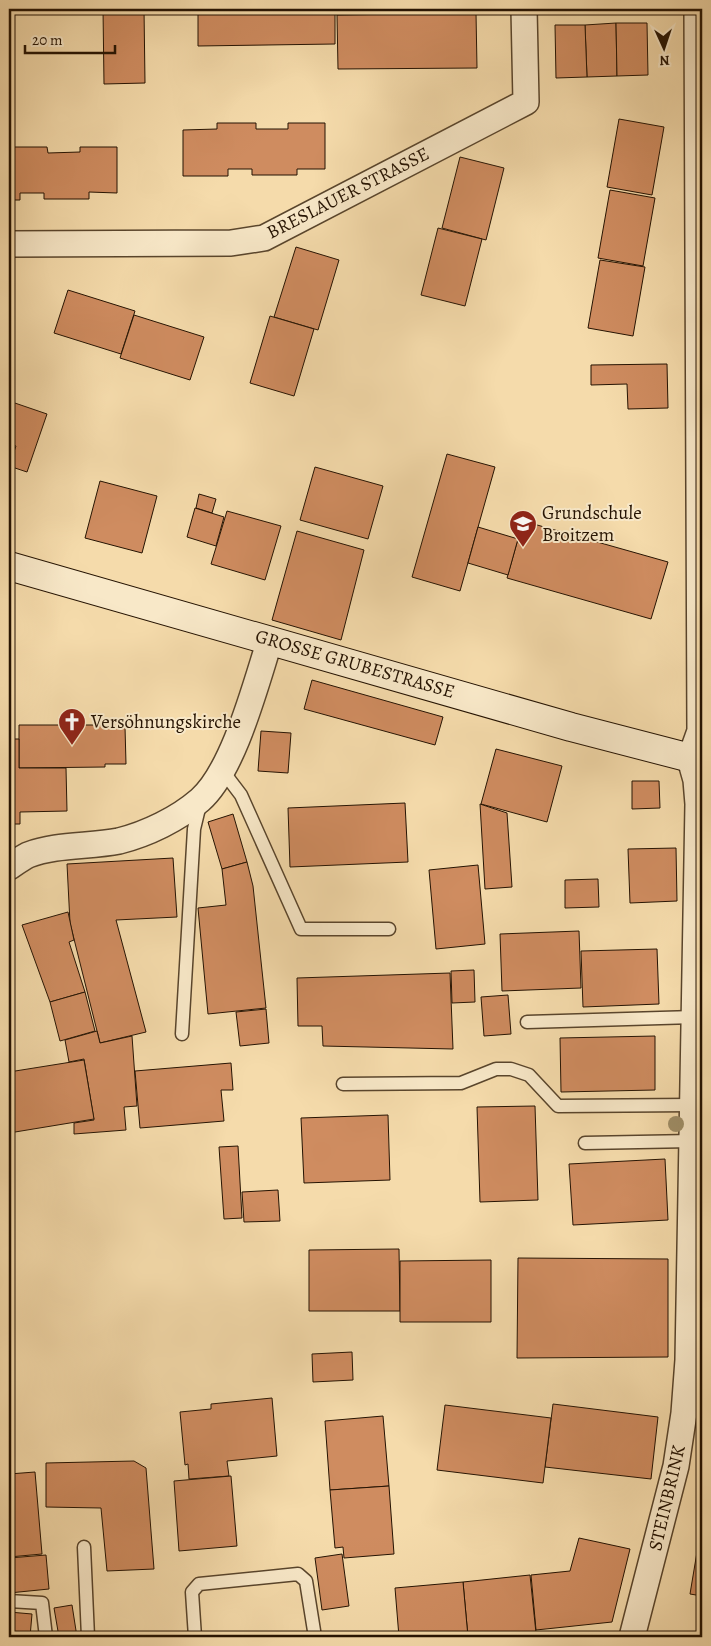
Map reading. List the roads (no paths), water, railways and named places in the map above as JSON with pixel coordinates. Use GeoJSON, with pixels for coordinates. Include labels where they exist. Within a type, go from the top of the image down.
{"type":"FeatureCollection","features":[{"type":"Feature","properties":{"kind":"street","name":"BRESLAUER STRASSE"},"geometry":{"type":"LineString","coordinates":[[9,244],[231,243],[264,238],[526,102],[524,9]]}},
{"type":"Feature","properties":{"kind":"street"},"geometry":{"type":"LineString","coordinates":[[696,760],[700,730],[701,407],[697,9]]}},
{"type":"Feature","properties":{"kind":"street","name":"GROSSE GRUBESTRASSE"},"geometry":{"type":"LineString","coordinates":[[9,566],[696,760]]}},
{"type":"Feature","properties":{"kind":"street"},"geometry":{"type":"LineString","coordinates":[[9,867],[28,855],[71,846],[119,840],[163,825],[201,799],[222,770],[245,720],[270,640]]}},
{"type":"Feature","properties":{"kind":"street","name":"STEINBRINK"},"geometry":{"type":"LineString","coordinates":[[632,1637],[676,1466],[684,1413],[697,1240],[692,1140],[698,804],[696,760]]}},
{"type":"Feature","properties":{"kind":"lane"},"geometry":{"type":"LineString","coordinates":[[222,770],[240,795],[301,929],[389,929]]}},
{"type":"Feature","properties":{"kind":"lane"},"geometry":{"type":"LineString","coordinates":[[182,1034],[194,828],[201,799]]}},
{"type":"Feature","properties":{"kind":"lane"},"geometry":{"type":"LineString","coordinates":[[527,1022],[694,1017]]}},
{"type":"Feature","properties":{"kind":"lane"},"geometry":{"type":"LineString","coordinates":[[343,1084],[461,1083],[487,1072],[511,1068],[529,1075],[558,1106],[693,1105]]}},
{"type":"Feature","properties":{"kind":"lane"},"geometry":{"type":"LineString","coordinates":[[585,1143],[692,1140]]}},
{"type":"Feature","properties":{"kind":"lane"},"geometry":{"type":"LineString","coordinates":[[84,1547],[88,1637]]}},
{"type":"Feature","properties":{"kind":"lane"},"geometry":{"type":"LineString","coordinates":[[194,1637],[192,1592],[198,1584],[298,1574],[306,1581],[315,1637]]}},
{"type":"Feature","properties":{"kind":"lane"},"geometry":{"type":"LineString","coordinates":[[9,1600],[42,1603],[46,1637]]}},
{"type":"Feature","properties":{"kind":"place","name":"Grundschule Broitzem"},"geometry":{"type":"Point","coordinates":[523,548]}},
{"type":"Feature","properties":{"kind":"place","name":"Versöhnungskirche"},"geometry":{"type":"Point","coordinates":[72,746]}}]}
